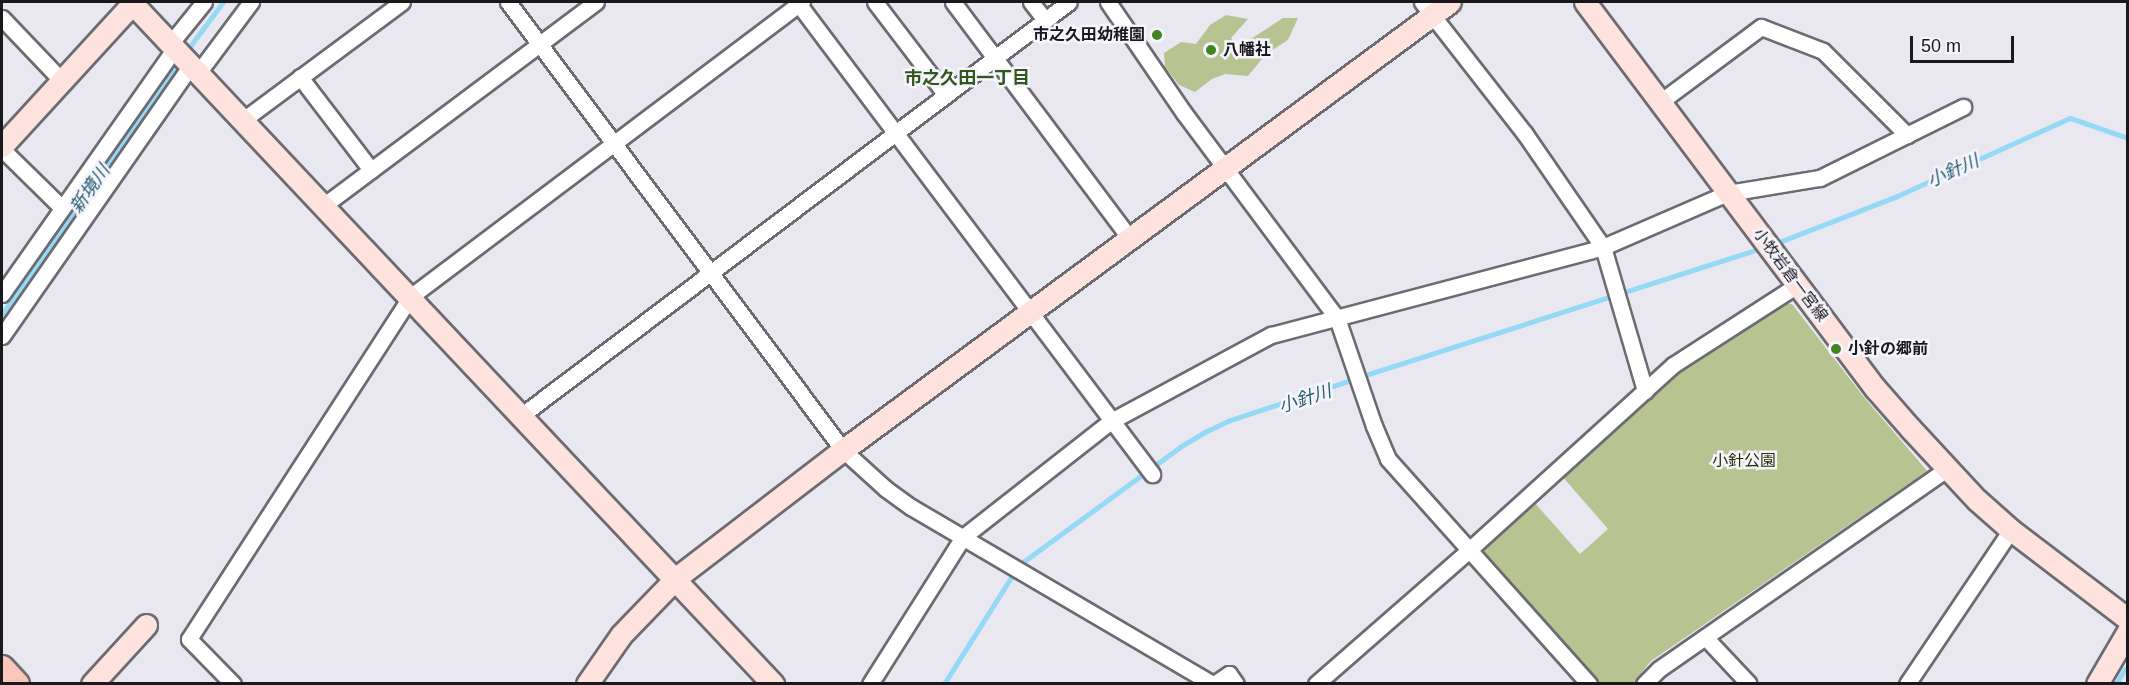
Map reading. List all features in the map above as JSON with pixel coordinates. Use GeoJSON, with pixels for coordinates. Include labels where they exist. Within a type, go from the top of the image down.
{"type":"FeatureCollection","features":[{"type":"Feature","properties":{"kind":"main road"},"geometry":{"type":"LineString","coordinates":[[2,668],[17,684]]}},
{"type":"Feature","properties":{"kind":"street"},"geometry":{"type":"LineString","coordinates":[[2,294],[204,2]]}},
{"type":"Feature","properties":{"kind":"street"},"geometry":{"type":"LineString","coordinates":[[2,336],[194,69],[251,2]]}},
{"type":"Feature","properties":{"kind":"street"},"geometry":{"type":"LineString","coordinates":[[243,120],[402,2]]}},
{"type":"Feature","properties":{"kind":"street"},"geometry":{"type":"LineString","coordinates":[[508,2],[843,450],[886,489],[911,507],[1214,684],[1229,674],[1236,684]]}},
{"type":"Feature","properties":{"kind":"street"},"geometry":{"type":"LineString","coordinates":[[323,206],[596,2]]}},
{"type":"Feature","properties":{"kind":"street"},"geometry":{"type":"LineString","coordinates":[[233,684],[189,639],[410,297],[799,2],[1152,474]]}},
{"type":"Feature","properties":{"kind":"street"},"geometry":{"type":"LineString","coordinates":[[875,2],[945,94]]}},
{"type":"Feature","properties":{"kind":"street"},"geometry":{"type":"LineString","coordinates":[[953,2],[1130,239]]}},
{"type":"Feature","properties":{"kind":"street"},"geometry":{"type":"LineString","coordinates":[[1031,2],[1045,20]]}},
{"type":"Feature","properties":{"kind":"street"},"geometry":{"type":"LineString","coordinates":[[522,415],[1069,2]]}},
{"type":"Feature","properties":{"kind":"street"},"geometry":{"type":"LineString","coordinates":[[1108,2],[1184,112],[1337,318],[1374,426],[1388,459],[1589,684]]}},
{"type":"Feature","properties":{"kind":"street"},"geometry":{"type":"LineString","coordinates":[[587,684],[621,635],[676,578],[843,450],[1226,168],[1427,8],[1450,2]]}},
{"type":"Feature","properties":{"kind":"street","name":"小牧岩倉一宮線"},"geometry":{"type":"LineString","coordinates":[[1585,2],[1875,388],[1947,469],[2011,530],[2127,619]]}},
{"type":"Feature","properties":{"kind":"street"},"geometry":{"type":"LineString","coordinates":[[62,208],[2,147],[62,80],[137,4],[172,46],[676,578],[763,680]]}},
{"type":"Feature","properties":{"kind":"street"},"geometry":{"type":"LineString","coordinates":[[1427,8],[1525,134],[1603,247],[1645,390]]}},
{"type":"Feature","properties":{"kind":"street"},"geometry":{"type":"LineString","coordinates":[[2,18],[62,80]]}},
{"type":"Feature","properties":{"kind":"street"},"geometry":{"type":"LineString","coordinates":[[1660,102],[1761,27],[1822,51],[1903,132]]}},
{"type":"Feature","properties":{"kind":"street"},"geometry":{"type":"LineString","coordinates":[[300,77],[371,170]]}},
{"type":"Feature","properties":{"kind":"street"},"geometry":{"type":"LineString","coordinates":[[870,684],[963,537],[1111,421],[1271,336],[1603,247],[1728,193],[1820,178],[1903,132],[1963,107]]}},
{"type":"Feature","properties":{"kind":"street"},"geometry":{"type":"LineString","coordinates":[[1316,684],[1469,550],[1673,365],[1797,285]]}},
{"type":"Feature","properties":{"kind":"street"},"geometry":{"type":"LineString","coordinates":[[1644,684],[1659,669],[1947,469]]}},
{"type":"Feature","properties":{"kind":"street"},"geometry":{"type":"LineString","coordinates":[[1907,684],[2011,530]]}},
{"type":"Feature","properties":{"kind":"street"},"geometry":{"type":"LineString","coordinates":[[93,684],[146,625]]}},
{"type":"Feature","properties":{"kind":"street"},"geometry":{"type":"LineString","coordinates":[[2097,684],[2127,631]]}},
{"type":"Feature","properties":{"kind":"street"},"geometry":{"type":"LineString","coordinates":[[1705,638],[1749,684]]}},
{"type":"Feature","properties":{"kind":"green space","name":"八幡社"},"geometry":{"type":"Polygon","coordinates":[[[1226,15],[1248,19],[1231,38],[1237,48],[1283,18],[1298,18],[1288,40],[1266,54],[1248,76],[1225,74],[1212,79],[1195,92],[1179,85],[1165,67],[1164,53],[1181,42],[1196,44],[1210,25],[1226,15]]]}},
{"type":"Feature","properties":{"kind":"green space","name":"小針公園"},"geometry":{"type":"Polygon","coordinates":[[[1785,303],[1792,304],[1863,396],[1927,471],[1651,661],[1633,683],[1595,683],[1480,547],[1534,502],[1580,554],[1608,529],[1562,476],[1677,372],[1785,303]]]}},
{"type":"Feature","properties":{"kind":"waterway","name":"新境川"},"geometry":{"type":"LineString","coordinates":[[188,49],[223,2]]}},
{"type":"Feature","properties":{"kind":"waterway","name":"新境川"},"geometry":{"type":"LineString","coordinates":[[2,314],[179,63]]}},
{"type":"Feature","properties":{"kind":"waterway","name":"小針川"},"geometry":{"type":"LineString","coordinates":[[1777,243],[1895,197],[2070,118],[2128,138]]}},
{"type":"Feature","properties":{"kind":"waterway","name":"小針川"},"geometry":{"type":"LineString","coordinates":[[944,684],[1019,565],[1180,447],[1207,431],[1228,421],[1363,376],[1755,250]]}},
{"type":"Feature","properties":{"kind":"waterway"},"geometry":{"type":"LineString","coordinates":[[2116,684],[2125,669]]}},
{"type":"Feature","properties":{"kind":"place","name":"市之久田幼稚園"},"geometry":{"type":"Point","coordinates":[1157,35]}},
{"type":"Feature","properties":{"kind":"place","name":"八幡社"},"geometry":{"type":"Point","coordinates":[1211,50]}},
{"type":"Feature","properties":{"kind":"place","name":"小針の郷前"},"geometry":{"type":"Point","coordinates":[1836,349]}},
{"type":"Feature","properties":{"kind":"district","name":"市之久田一丁目"},"geometry":{"type":"Point","coordinates":[967,78]}}]}
